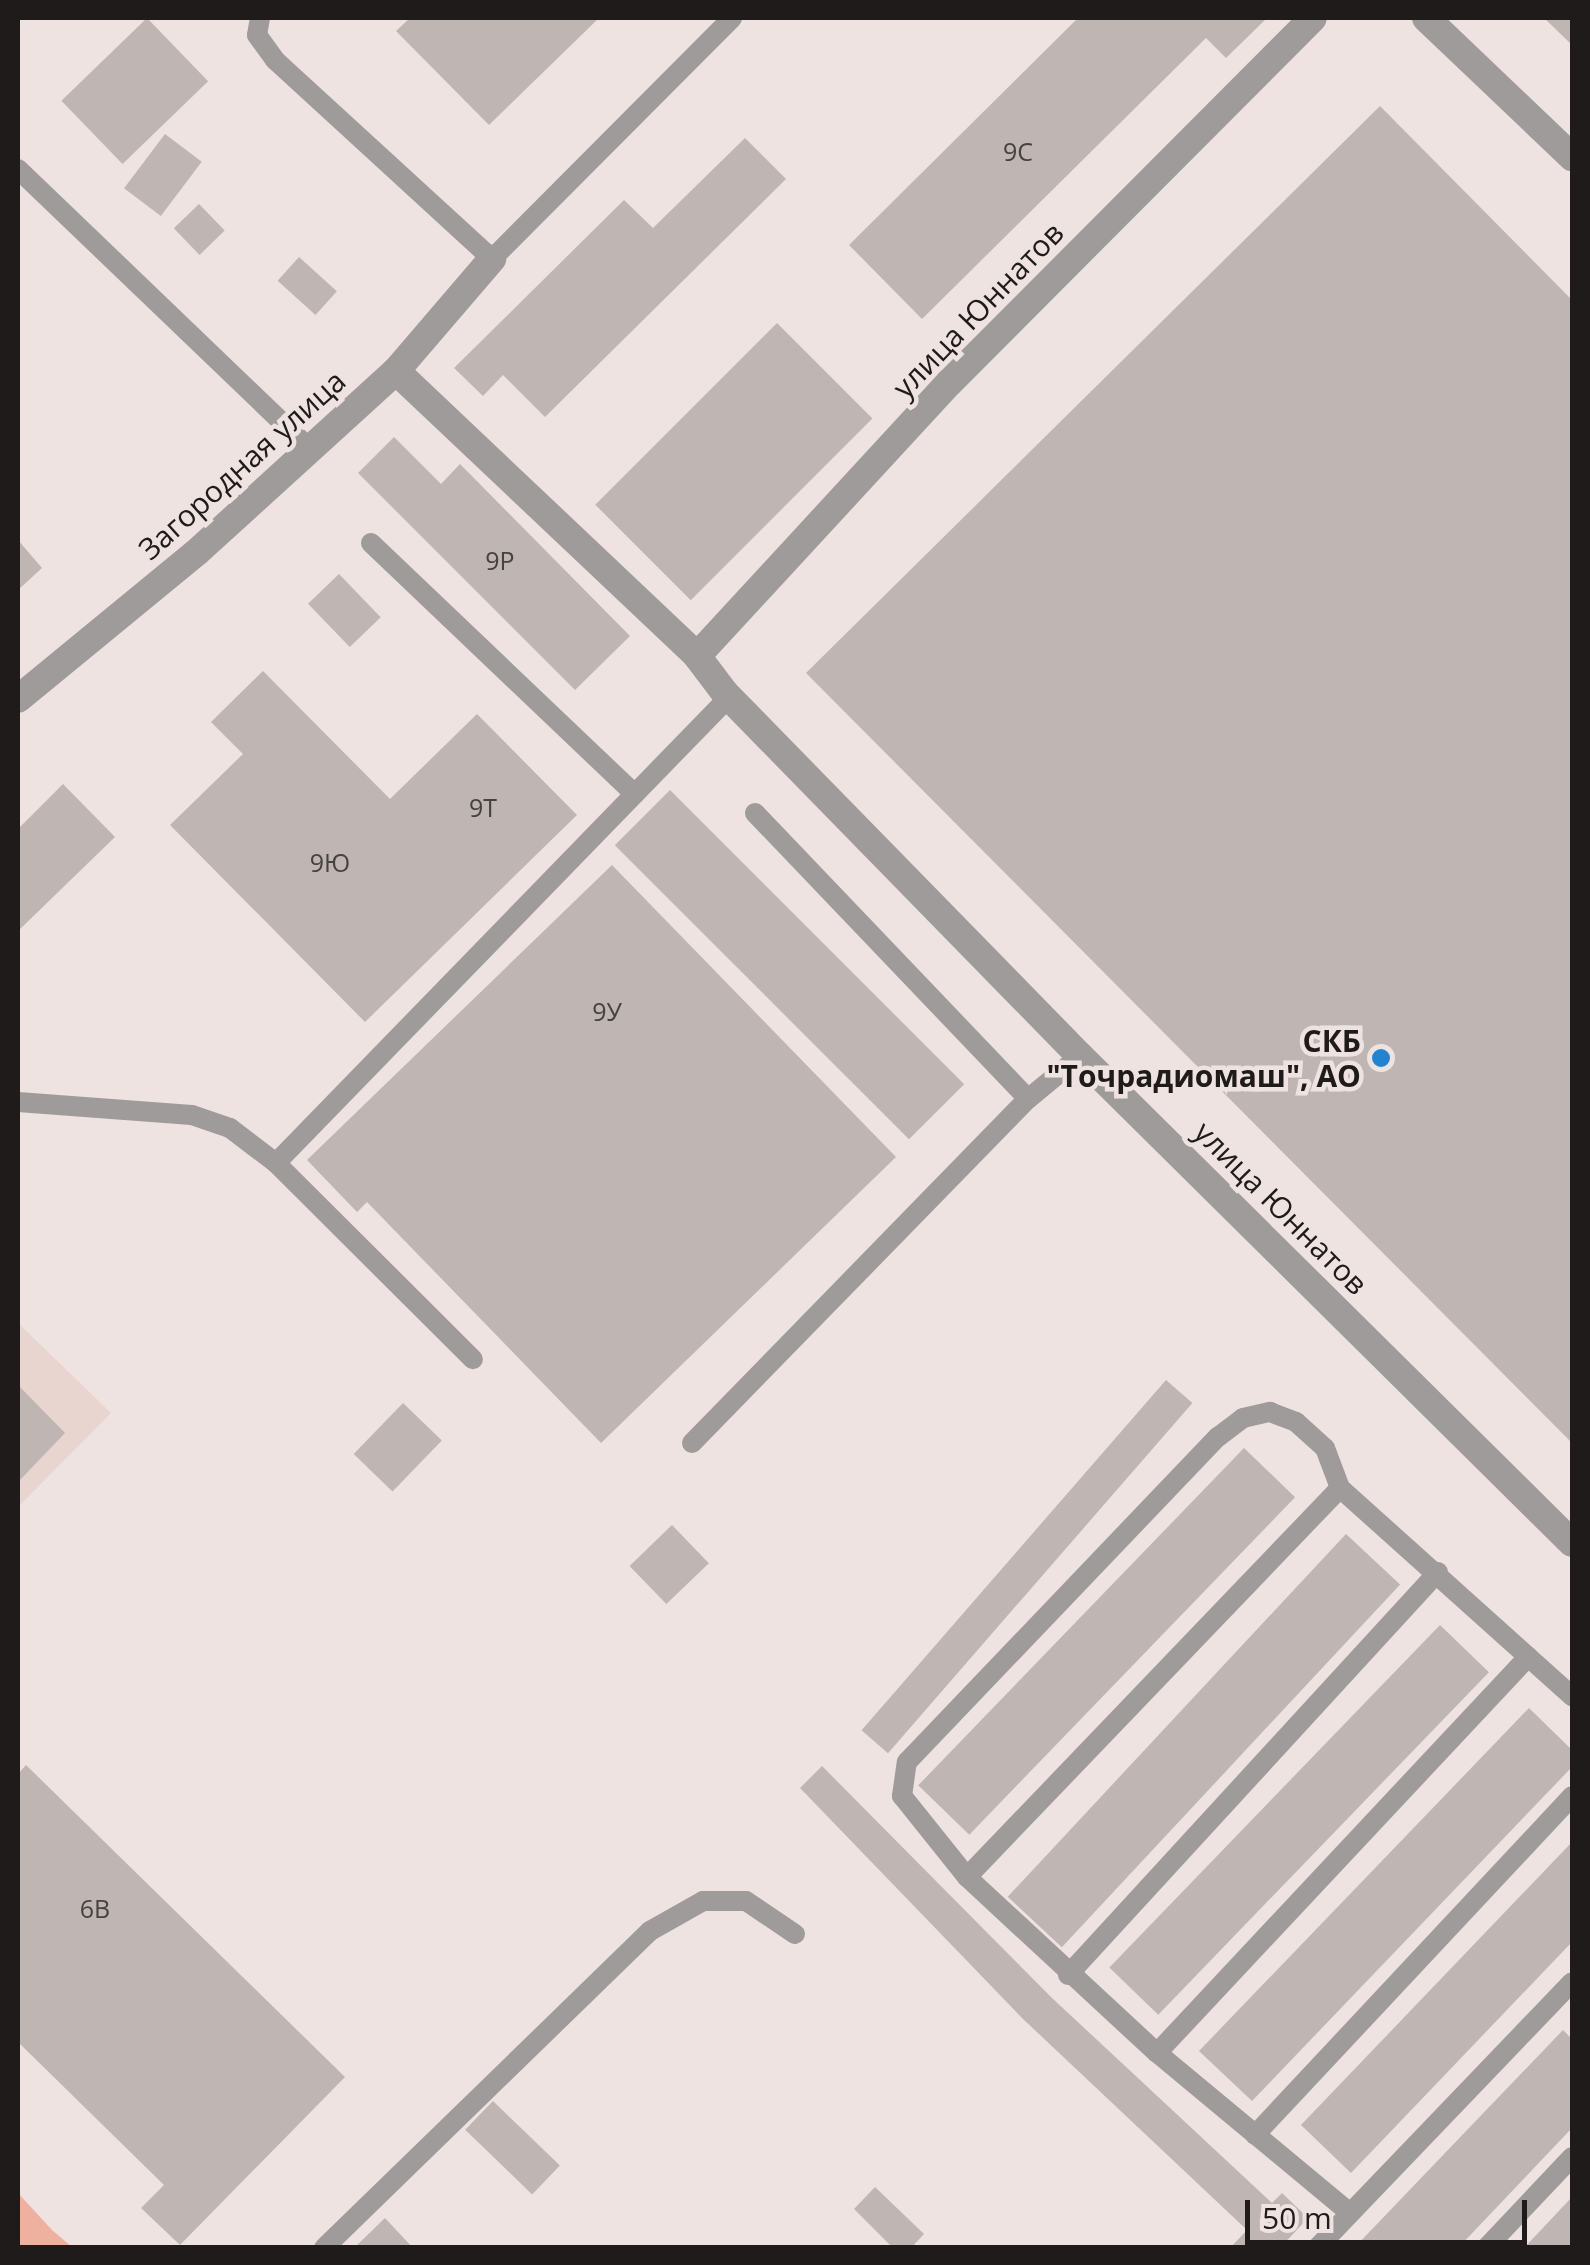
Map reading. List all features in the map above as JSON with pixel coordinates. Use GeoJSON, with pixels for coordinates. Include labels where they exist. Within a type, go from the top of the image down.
{"type":"FeatureCollection","features":[{"type":"Feature","properties":{"kind":"street","name":"улица Юннатов"},"geometry":{"type":"LineString","coordinates":[[697,656],[949,383],[1313,18]]}},
{"type":"Feature","properties":{"kind":"street"},"geometry":{"type":"LineString","coordinates":[[1426,18],[1572,157]]}},
{"type":"Feature","properties":{"kind":"street","name":"Загородная улица"},"geometry":{"type":"LineString","coordinates":[[18,699],[198,552],[396,371],[492,259]]}},
{"type":"Feature","properties":{"kind":"street","name":"улица Юннатов"},"geometry":{"type":"LineString","coordinates":[[396,371],[697,656],[729,697],[1080,1056],[1572,1543]]}},
{"type":"Feature","properties":{"kind":"lane"},"geometry":{"type":"LineString","coordinates":[[260,18],[256,35],[276,60],[492,259],[732,18]]}},
{"type":"Feature","properties":{"kind":"lane"},"geometry":{"type":"LineString","coordinates":[[18,169],[309,448]]}},
{"type":"Feature","properties":{"kind":"lane"},"geometry":{"type":"LineString","coordinates":[[371,543],[635,794]]}},
{"type":"Feature","properties":{"kind":"lane"},"geometry":{"type":"LineString","coordinates":[[276,1163],[729,697]]}},
{"type":"Feature","properties":{"kind":"lane"},"geometry":{"type":"LineString","coordinates":[[754,813],[1028,1100]]}},
{"type":"Feature","properties":{"kind":"lane"},"geometry":{"type":"LineString","coordinates":[[692,1443],[1028,1100],[1080,1056]]}},
{"type":"Feature","properties":{"kind":"lane"},"geometry":{"type":"LineString","coordinates":[[18,1102],[192,1115],[230,1128],[276,1163],[473,1359]]}},
{"type":"Feature","properties":{"kind":"lane"},"geometry":{"type":"LineString","coordinates":[[1350,2213],[1158,2054],[1068,1975],[967,1877],[902,1796],[906,1762],[1243,1418],[1270,1412],[1296,1422],[1325,1448],[1340,1488],[1572,1696]]}},
{"type":"Feature","properties":{"kind":"lane"},"geometry":{"type":"LineString","coordinates":[[967,1877],[1340,1488]]}},
{"type":"Feature","properties":{"kind":"lane"},"geometry":{"type":"LineString","coordinates":[[1068,1975],[1438,1572]]}},
{"type":"Feature","properties":{"kind":"lane"},"geometry":{"type":"LineString","coordinates":[[1158,2054],[1528,1658]]}},
{"type":"Feature","properties":{"kind":"lane"},"geometry":{"type":"LineString","coordinates":[[1255,2135],[1572,1796]]}},
{"type":"Feature","properties":{"kind":"lane"},"geometry":{"type":"LineString","coordinates":[[324,2248],[650,1931],[703,1901],[746,1901],[795,1934]]}},
{"type":"Feature","properties":{"kind":"lane"},"geometry":{"type":"LineString","coordinates":[[1317,2248],[1572,1982]]}},
{"type":"Feature","properties":{"kind":"lane"},"geometry":{"type":"LineString","coordinates":[[1486,2248],[1572,2157]]}},
{"type":"Feature","properties":{"kind":"shaded area"},"geometry":{"type":"Polygon","coordinates":[[[18,1323],[111,1413],[18,1507],[18,1323]]]}},
{"type":"Feature","properties":{"kind":"shaded area"},"geometry":{"type":"Polygon","coordinates":[[[18,2193],[52,2230],[72,2247],[18,2247],[18,2193]]]}},
{"type":"Feature","properties":{"kind":"building"},"geometry":{"type":"Polygon","coordinates":[[[147,18],[208,81],[123,164],[61,101],[147,18]]]}},
{"type":"Feature","properties":{"kind":"building"},"geometry":{"type":"Polygon","coordinates":[[[410,18],[599,18],[489,125],[396,31],[410,18]]]}},
{"type":"Feature","properties":{"kind":"building"},"geometry":{"type":"Polygon","coordinates":[[[1078,18],[1267,18],[1226,58],[1206,38],[922,319],[849,245],[1078,18]]]}},
{"type":"Feature","properties":{"kind":"building"},"geometry":{"type":"Polygon","coordinates":[[[1544,18],[1572,18],[1572,45],[1544,18]]]}},
{"type":"Feature","properties":{"kind":"building","name":"СКБ \"Точрадиомаш\", АО"},"geometry":{"type":"Polygon","coordinates":[[[1380,106],[1572,300],[1572,1443],[806,673],[1380,106]]]}},
{"type":"Feature","properties":{"kind":"building"},"geometry":{"type":"Polygon","coordinates":[[[165,134],[202,162],[161,216],[124,188],[165,134]]]}},
{"type":"Feature","properties":{"kind":"building"},"geometry":{"type":"Polygon","coordinates":[[[745,138],[786,179],[545,417],[503,375],[483,396],[454,368],[624,200],[653,228],[745,138]]]}},
{"type":"Feature","properties":{"kind":"building"},"geometry":{"type":"Polygon","coordinates":[[[199,204],[225,231],[200,255],[174,228],[199,204]]]}},
{"type":"Feature","properties":{"kind":"building"},"geometry":{"type":"Polygon","coordinates":[[[299,257],[337,291],[315,315],[278,281],[299,257]]]}},
{"type":"Feature","properties":{"kind":"building"},"geometry":{"type":"Polygon","coordinates":[[[777,323],[872,418],[691,600],[595,505],[777,323]]]}},
{"type":"Feature","properties":{"kind":"building"},"geometry":{"type":"Polygon","coordinates":[[[394,437],[441,484],[460,464],[630,636],[575,690],[358,473],[394,437]]]}},
{"type":"Feature","properties":{"kind":"building"},"geometry":{"type":"Polygon","coordinates":[[[18,540],[42,568],[18,590],[18,540]]]}},
{"type":"Feature","properties":{"kind":"building"},"geometry":{"type":"Polygon","coordinates":[[[339,574],[381,617],[350,647],[308,604],[339,574]]]}},
{"type":"Feature","properties":{"kind":"building"},"geometry":{"type":"Polygon","coordinates":[[[263,671],[390,799],[477,714],[577,815],[365,1022],[170,825],[243,754],[211,722],[263,671]]]}},
{"type":"Feature","properties":{"kind":"building"},"geometry":{"type":"Polygon","coordinates":[[[63,784],[115,837],[18,931],[18,829],[63,784]]]}},
{"type":"Feature","properties":{"kind":"building"},"geometry":{"type":"Polygon","coordinates":[[[670,790],[964,1084],[909,1139],[615,845],[670,790]]]}},
{"type":"Feature","properties":{"kind":"building"},"geometry":{"type":"Polygon","coordinates":[[[612,865],[896,1157],[601,1443],[367,1202],[357,1212],[307,1160],[612,865]]]}},
{"type":"Feature","properties":{"kind":"building"},"geometry":{"type":"Polygon","coordinates":[[[1166,1380],[1192,1403],[888,1753],[862,1730],[1166,1380]]]}},
{"type":"Feature","properties":{"kind":"building"},"geometry":{"type":"Polygon","coordinates":[[[18,1385],[65,1433],[18,1482],[18,1385]]]}},
{"type":"Feature","properties":{"kind":"building"},"geometry":{"type":"Polygon","coordinates":[[[403,1403],[442,1441],[393,1492],[354,1454],[403,1403]]]}},
{"type":"Feature","properties":{"kind":"building"},"geometry":{"type":"Polygon","coordinates":[[[1244,1448],[1295,1497],[969,1835],[918,1785],[1244,1448]]]}},
{"type":"Feature","properties":{"kind":"building"},"geometry":{"type":"Polygon","coordinates":[[[672,1525],[709,1563],[666,1604],[630,1566],[672,1525]]]}},
{"type":"Feature","properties":{"kind":"building"},"geometry":{"type":"Polygon","coordinates":[[[1346,1534],[1400,1584],[1062,1947],[1008,1897],[1346,1534]]]}},
{"type":"Feature","properties":{"kind":"building"},"geometry":{"type":"Polygon","coordinates":[[[1440,1625],[1489,1672],[1158,2015],[1109,1967],[1440,1625]]]}},
{"type":"Feature","properties":{"kind":"building"},"geometry":{"type":"Polygon","coordinates":[[[1529,1708],[1572,1750],[1572,1767],[1252,2101],[1199,2051],[1529,1708]]]}},
{"type":"Feature","properties":{"kind":"building"},"geometry":{"type":"Polygon","coordinates":[[[26,1765],[345,2077],[180,2245],[141,2208],[164,2185],[18,2042],[18,1774],[26,1765]]]}},
{"type":"Feature","properties":{"kind":"building"},"geometry":{"type":"Polygon","coordinates":[[[822,1766],[1051,1997],[1272,2203],[1282,2193],[1308,2218],[1280,2248],[1230,2248],[1247,2230],[1022,2018],[800,1788],[822,1766]]]}},
{"type":"Feature","properties":{"kind":"building"},"geometry":{"type":"Polygon","coordinates":[[[1572,1842],[1572,1942],[1351,2173],[1301,2125],[1572,1842]]]}},
{"type":"Feature","properties":{"kind":"building"},"geometry":{"type":"Polygon","coordinates":[[[1563,2030],[1572,2039],[1572,2128],[1458,2248],[1354,2248],[1563,2030]]]}},
{"type":"Feature","properties":{"kind":"building"},"geometry":{"type":"Polygon","coordinates":[[[493,2101],[560,2166],[532,2194],[465,2130],[493,2101]]]}},
{"type":"Feature","properties":{"kind":"building"},"geometry":{"type":"Polygon","coordinates":[[[875,2187],[924,2234],[911,2248],[893,2248],[854,2209],[875,2187]]]}},
{"type":"Feature","properties":{"kind":"building"},"geometry":{"type":"Polygon","coordinates":[[[1572,2197],[1571,2248],[1524,2248],[1572,2197]]]}},
{"type":"Feature","properties":{"kind":"building"},"geometry":{"type":"Polygon","coordinates":[[[385,2218],[413,2248],[354,2248],[385,2218]]]}},
{"type":"Feature","properties":{"kind":"place","name":"СКБ \"Точрадиомаш\", АО"},"geometry":{"type":"Point","coordinates":[1381,1058]}}]}
